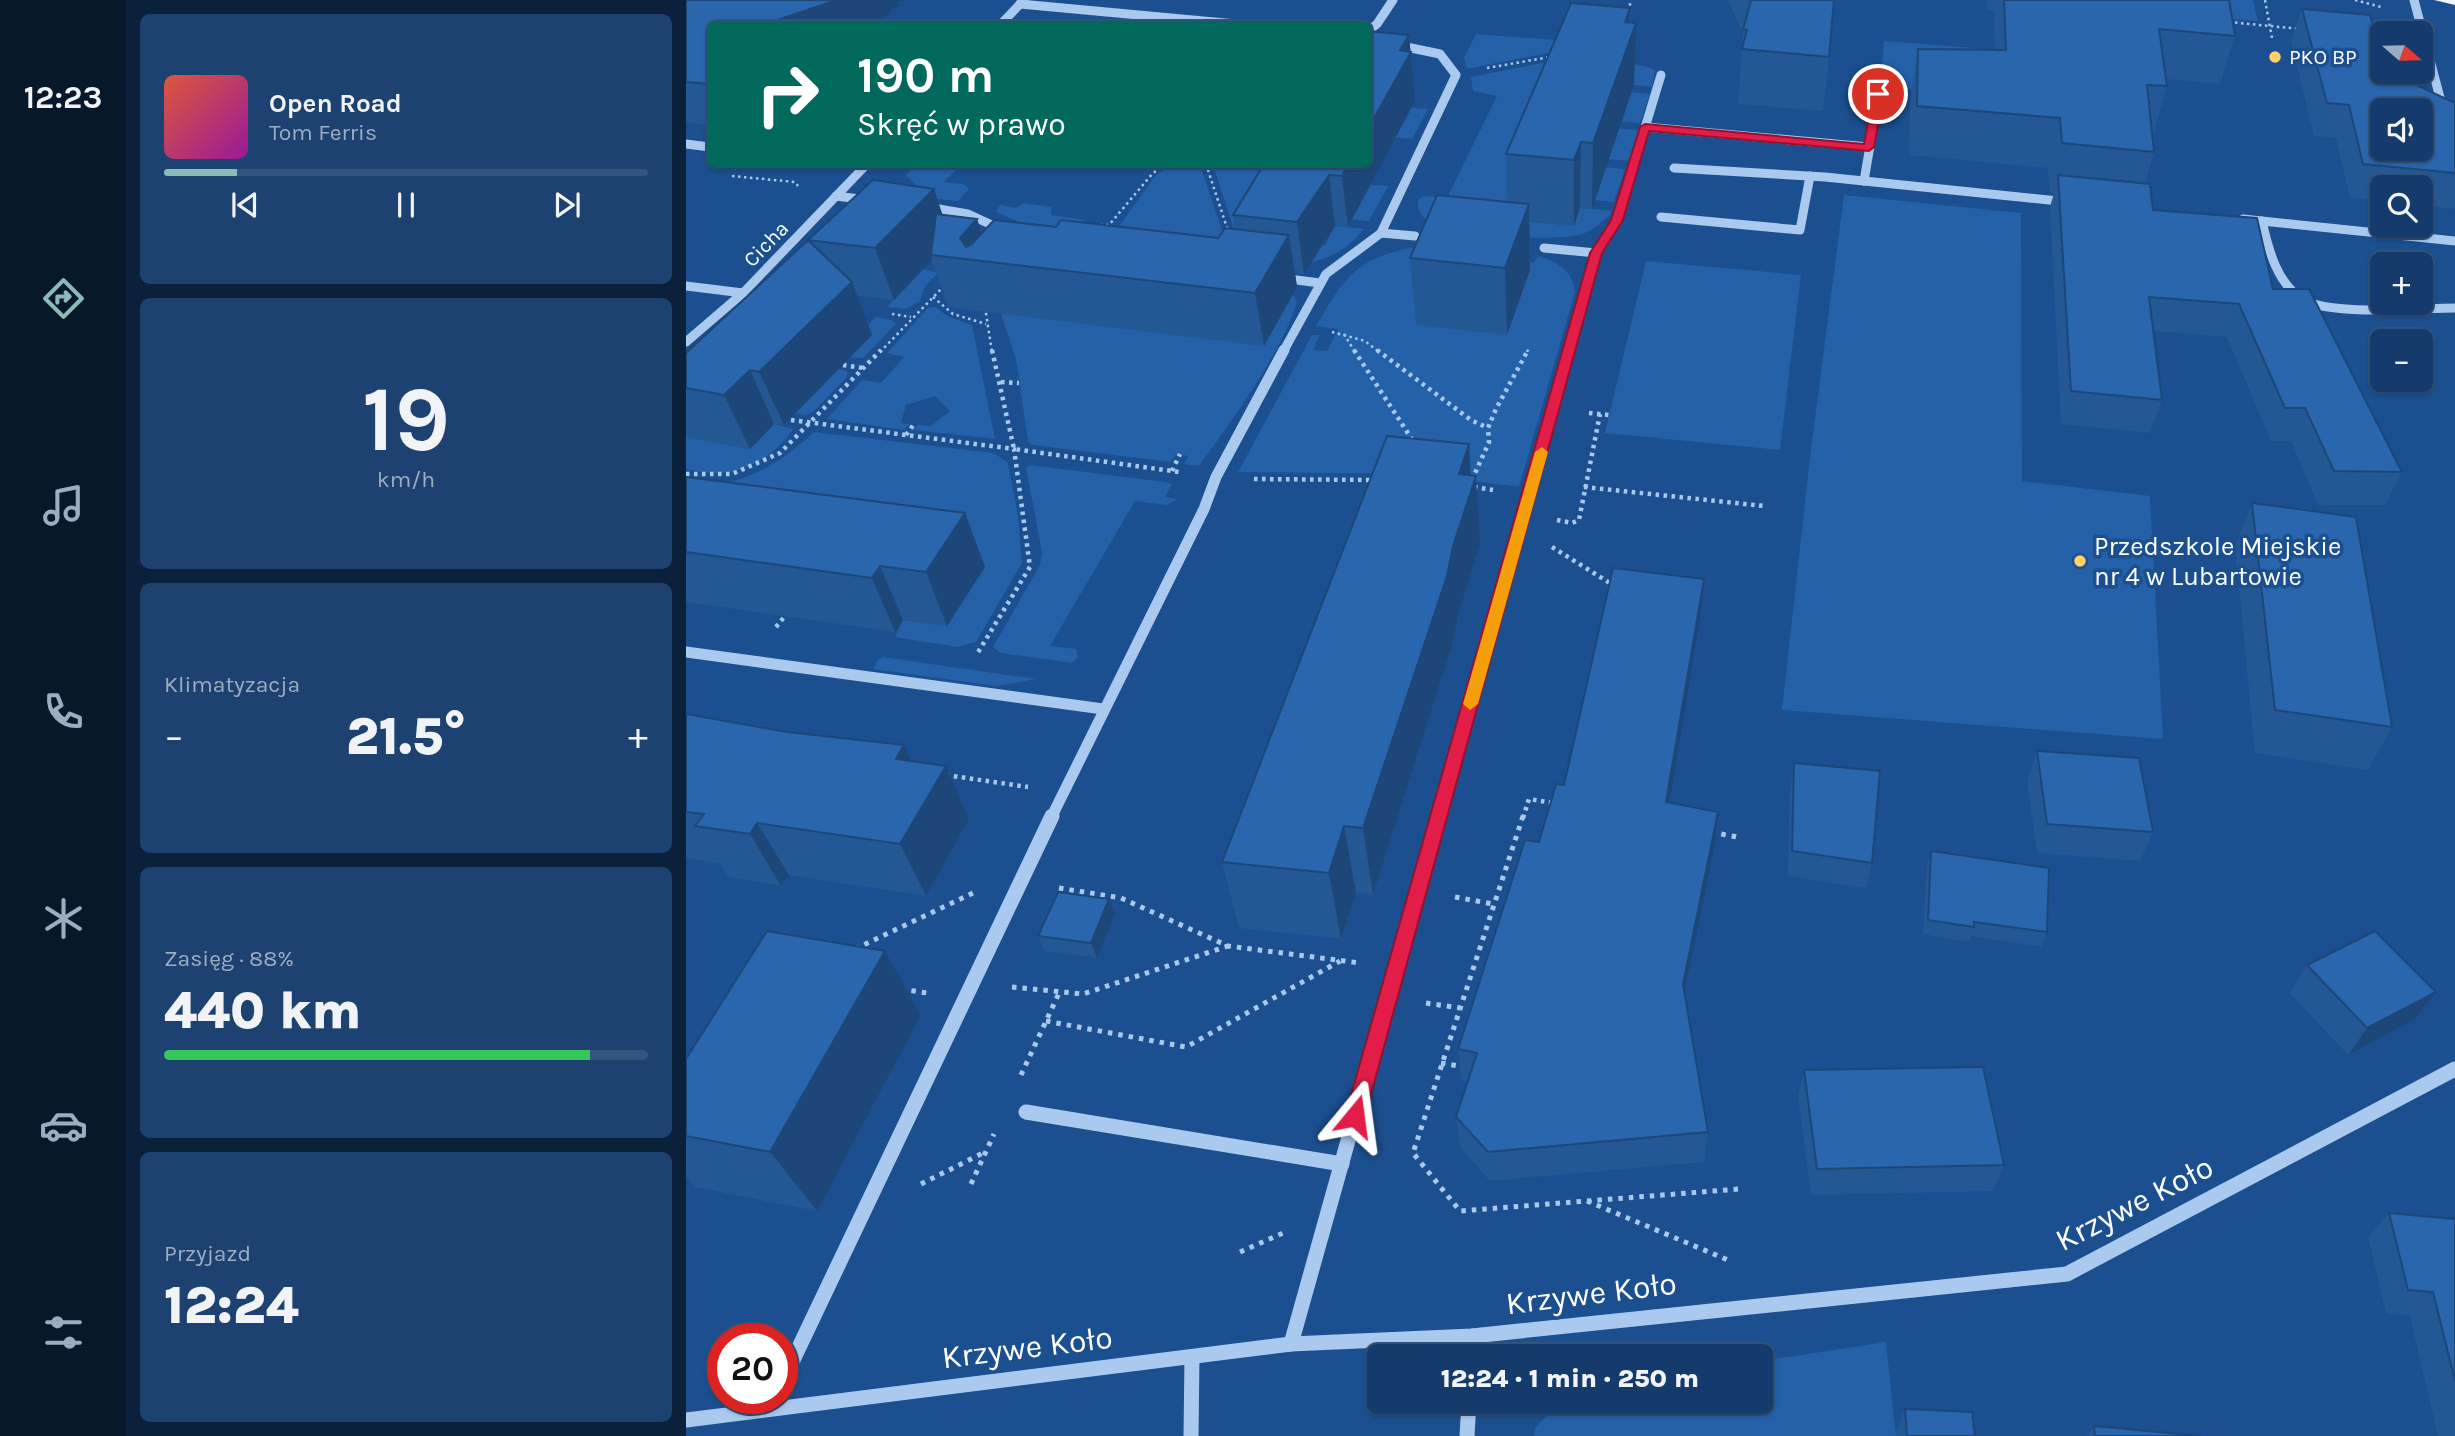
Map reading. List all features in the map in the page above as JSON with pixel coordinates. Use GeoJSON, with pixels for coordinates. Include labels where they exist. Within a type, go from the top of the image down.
{"type":"FeatureCollection","features":[{"type":"Feature","properties":{"kind":"main road"},"geometry":{"type":"LineString","coordinates":[[2439,0],[2455,2]]}},
{"type":"Feature","properties":{"kind":"street"},"geometry":{"type":"LineString","coordinates":[[1372,28],[1393,0]]}},
{"type":"Feature","properties":{"kind":"street"},"geometry":{"type":"LineString","coordinates":[[2414,0],[2443,95],[2447,120]]}},
{"type":"Feature","properties":{"kind":"street"},"geometry":{"type":"LineString","coordinates":[[1004,21],[1022,2],[1207,21]]}},
{"type":"Feature","properties":{"kind":"street"},"geometry":{"type":"LineString","coordinates":[[798,1349],[1103,709],[1204,509],[1216,477],[1326,274],[1381,233],[1456,75],[1440,54],[1372,40]]}},
{"type":"Feature","properties":{"kind":"street"},"geometry":{"type":"LineString","coordinates":[[1291,1344],[1596,253],[1617,220],[1661,75]]}},
{"type":"Feature","properties":{"kind":"street"},"geometry":{"type":"LineString","coordinates":[[1864,181],[1880,87]]}},
{"type":"Feature","properties":{"kind":"street"},"geometry":{"type":"LineString","coordinates":[[1645,127],[1869,147]]}},
{"type":"Feature","properties":{"kind":"street","name":"Cicha"},"geometry":{"type":"LineString","coordinates":[[686,342],[743,293],[863,168]]}},
{"type":"Feature","properties":{"kind":"street"},"geometry":{"type":"LineString","coordinates":[[1674,168],[1810,176],[2082,203]]}},
{"type":"Feature","properties":{"kind":"street"},"geometry":{"type":"LineString","coordinates":[[1661,217],[1800,230],[1810,176]]}},
{"type":"Feature","properties":{"kind":"street"},"geometry":{"type":"LineString","coordinates":[[836,196],[875,201]]}},
{"type":"Feature","properties":{"kind":"street"},"geometry":{"type":"LineString","coordinates":[[913,205],[968,214],[1021,239]]}},
{"type":"Feature","properties":{"kind":"street"},"geometry":{"type":"LineString","coordinates":[[2235,219],[2455,241]]}},
{"type":"Feature","properties":{"kind":"street"},"geometry":{"type":"LineString","coordinates":[[2262,222],[2269,256],[2288,286],[2306,302],[2335,306],[2455,308]]}},
{"type":"Feature","properties":{"kind":"street"},"geometry":{"type":"LineString","coordinates":[[1544,248],[1596,253]]}},
{"type":"Feature","properties":{"kind":"street"},"geometry":{"type":"LineString","coordinates":[[1270,277],[1320,283]]}},
{"type":"Feature","properties":{"kind":"street"},"geometry":{"type":"LineString","coordinates":[[686,286],[743,293]]}},
{"type":"Feature","properties":{"kind":"street"},"geometry":{"type":"LineString","coordinates":[[686,652],[1103,709]]}},
{"type":"Feature","properties":{"kind":"street","name":"Krzywe Koło"},"geometry":{"type":"LineString","coordinates":[[798,1401],[1291,1344],[1472,1336],[1780,1301],[2067,1274],[2455,1069]]}},
{"type":"Feature","properties":{"kind":"street"},"geometry":{"type":"LineString","coordinates":[[1026,1112],[1342,1164]]}},
{"type":"Feature","properties":{"kind":"street"},"geometry":{"type":"LineString","coordinates":[[1472,1336],[1472,1344]]}},
{"type":"Feature","properties":{"kind":"street"},"geometry":{"type":"LineString","coordinates":[[1191,1436],[1192,1357]]}},
{"type":"Feature","properties":{"kind":"street","name":"Krzywe Koło"},"geometry":{"type":"LineString","coordinates":[[686,1420],[718,1414]]}},
{"type":"Feature","properties":{"kind":"street"},"geometry":{"type":"LineString","coordinates":[[1468,1436],[1469,1414]]}},
{"type":"Feature","properties":{"kind":"lane"},"geometry":{"type":"LineString","coordinates":[[686,144],[707,147]]}},
{"type":"Feature","properties":{"kind":"lane"},"geometry":{"type":"LineString","coordinates":[[1381,233],[1415,236]]}},
{"type":"Feature","properties":{"kind":"path"},"geometry":{"type":"LineString","coordinates":[[1627,12],[1632,0]]}},
{"type":"Feature","properties":{"kind":"path"},"geometry":{"type":"LineString","coordinates":[[2265,0],[2272,38]]}},
{"type":"Feature","properties":{"kind":"path"},"geometry":{"type":"LineString","coordinates":[[2229,22],[2306,30]]}},
{"type":"Feature","properties":{"kind":"path"},"geometry":{"type":"LineString","coordinates":[[1456,75],[1556,57]]}},
{"type":"Feature","properties":{"kind":"path"},"geometry":{"type":"LineString","coordinates":[[1096,224],[1109,225],[1153,173],[1161,168]]}},
{"type":"Feature","properties":{"kind":"path"},"geometry":{"type":"LineString","coordinates":[[1207,168],[1230,237]]}},
{"type":"Feature","properties":{"kind":"path"},"geometry":{"type":"LineString","coordinates":[[727,175],[795,182]]}},
{"type":"Feature","properties":{"kind":"path"},"geometry":{"type":"LineString","coordinates":[[686,474],[723,476],[760,465],[780,453],[944,286],[952,291]]}},
{"type":"Feature","properties":{"kind":"path"},"geometry":{"type":"LineString","coordinates":[[933,297],[953,314],[986,324],[985,301]]}},
{"type":"Feature","properties":{"kind":"path"},"geometry":{"type":"LineString","coordinates":[[892,314],[912,317]]}},
{"type":"Feature","properties":{"kind":"path"},"geometry":{"type":"LineString","coordinates":[[1329,331],[1365,341],[1471,420],[1488,428],[1489,442],[1469,486]]}},
{"type":"Feature","properties":{"kind":"path"},"geometry":{"type":"LineString","coordinates":[[1344,334],[1418,449]]}},
{"type":"Feature","properties":{"kind":"path"},"geometry":{"type":"LineString","coordinates":[[843,365],[863,368]]}},
{"type":"Feature","properties":{"kind":"path"},"geometry":{"type":"LineString","coordinates":[[1000,382],[1019,383]]}},
{"type":"Feature","properties":{"kind":"path"},"geometry":{"type":"LineString","coordinates":[[1594,413],[1609,415]]}},
{"type":"Feature","properties":{"kind":"path"},"geometry":{"type":"LineString","coordinates":[[1523,515],[1577,522],[1600,414]]}},
{"type":"Feature","properties":{"kind":"path"},"geometry":{"type":"LineString","coordinates":[[791,420],[1014,449],[1030,567],[977,655]]}},
{"type":"Feature","properties":{"kind":"path"},"geometry":{"type":"LineString","coordinates":[[905,435],[914,424]]}},
{"type":"Feature","properties":{"kind":"path"},"geometry":{"type":"LineString","coordinates":[[1172,471],[1180,454]]}},
{"type":"Feature","properties":{"kind":"path"},"geometry":{"type":"LineString","coordinates":[[1584,487],[1764,506]]}},
{"type":"Feature","properties":{"kind":"path"},"geometry":{"type":"LineString","coordinates":[[1517,540],[1548,545],[1617,587]]}},
{"type":"Feature","properties":{"kind":"path"},"geometry":{"type":"LineString","coordinates":[[776,628],[785,616]]}},
{"type":"Feature","properties":{"kind":"path"},"geometry":{"type":"LineString","coordinates":[[932,773],[1063,792]]}},
{"type":"Feature","properties":{"kind":"path"},"geometry":{"type":"LineString","coordinates":[[1569,806],[1530,799],[1413,1153],[1460,1211],[1739,1189]]}},
{"type":"Feature","properties":{"kind":"path"},"geometry":{"type":"LineString","coordinates":[[1698,830],[1737,837]]}},
{"type":"Feature","properties":{"kind":"path"},"geometry":{"type":"LineString","coordinates":[[853,950],[935,914],[978,890],[1007,867],[1031,862]]}},
{"type":"Feature","properties":{"kind":"path"},"geometry":{"type":"LineString","coordinates":[[1502,882],[1511,884]]}},
{"type":"Feature","properties":{"kind":"path"},"geometry":{"type":"LineString","coordinates":[[1020,883],[1121,898],[1228,946],[1396,968]]}},
{"type":"Feature","properties":{"kind":"path"},"geometry":{"type":"LineString","coordinates":[[973,982],[1083,994],[1228,946]]}},
{"type":"Feature","properties":{"kind":"path"},"geometry":{"type":"LineString","coordinates":[[1060,991],[1046,1021],[1186,1047],[1340,961]]}},
{"type":"Feature","properties":{"kind":"path"},"geometry":{"type":"LineString","coordinates":[[1467,985],[1478,987]]}},
{"type":"Feature","properties":{"kind":"path"},"geometry":{"type":"LineString","coordinates":[[889,987],[966,998]]}},
{"type":"Feature","properties":{"kind":"path"},"geometry":{"type":"LineString","coordinates":[[1441,1063],[1465,1068]]}},
{"type":"Feature","properties":{"kind":"path"},"geometry":{"type":"LineString","coordinates":[[863,1212],[986,1152]]}},
{"type":"Feature","properties":{"kind":"path"},"geometry":{"type":"LineString","coordinates":[[1586,1200],[1728,1261]]}},
{"type":"Feature","properties":{"kind":"path"},"geometry":{"type":"LineString","coordinates":[[1240,1252],[1283,1232]]}},
{"type":"Feature","properties":{"kind":"shaded area"},"geometry":{"type":"Polygon","coordinates":[[[2183,0],[2253,0],[2258,21],[2185,15],[2183,0]]]}},
{"type":"Feature","properties":{"kind":"shaded area"},"geometry":{"type":"Polygon","coordinates":[[[1476,34],[1598,43],[1467,69],[1464,58],[1476,34]]]}},
{"type":"Feature","properties":{"kind":"shaded area"},"geometry":{"type":"Polygon","coordinates":[[[1884,41],[2012,51],[2013,98],[1880,87],[1884,41]]]}},
{"type":"Feature","properties":{"kind":"shaded area"},"geometry":{"type":"Polygon","coordinates":[[[1577,60],[1645,66],[1655,70],[1652,87],[1624,84],[1509,219],[1573,226],[1580,208],[1612,211],[1610,215],[1583,234],[1546,238],[1456,230],[1438,225],[1424,217],[1419,211],[1418,200],[1424,196],[1447,198],[1497,96],[1473,91],[1471,77],[1536,64],[1577,60]]]}},
{"type":"Feature","properties":{"kind":"shaded area"},"geometry":{"type":"Polygon","coordinates":[[[1622,91],[1650,94],[1640,123],[1611,120],[1622,91]]]}},
{"type":"Feature","properties":{"kind":"shaded area"},"geometry":{"type":"Polygon","coordinates":[[[1401,107],[1428,109],[1412,139],[1384,136],[1401,107]]]}},
{"type":"Feature","properties":{"kind":"shaded area"},"geometry":{"type":"Polygon","coordinates":[[[1609,128],[1639,130],[1629,161],[1598,158],[1609,128]]]}},
{"type":"Feature","properties":{"kind":"shaded area"},"geometry":{"type":"Polygon","coordinates":[[[1595,166],[1625,169],[1614,202],[1582,199],[1595,166]]]}},
{"type":"Feature","properties":{"kind":"shaded area"},"geometry":{"type":"Polygon","coordinates":[[[912,168],[958,168],[944,182],[963,184],[969,189],[958,201],[928,198],[906,175],[912,168]]]}},
{"type":"Feature","properties":{"kind":"shaded area"},"geometry":{"type":"Polygon","coordinates":[[[1166,168],[1201,168],[1234,265],[1117,229],[1156,175],[1166,168]]]}},
{"type":"Feature","properties":{"kind":"shaded area"},"geometry":{"type":"Polygon","coordinates":[[[1214,168],[1301,168],[1260,238],[1325,245],[1335,226],[1364,229],[1352,242],[1325,258],[1295,265],[1246,267],[1214,168]]]}},
{"type":"Feature","properties":{"kind":"shaded area"},"geometry":{"type":"Polygon","coordinates":[[[1359,184],[1388,186],[1369,221],[1339,218],[1359,184]]]}},
{"type":"Feature","properties":{"kind":"shaded area"},"geometry":{"type":"Polygon","coordinates":[[[1844,195],[2021,213],[2022,481],[2150,496],[2163,739],[1782,710],[1810,457],[1844,195]]]}},
{"type":"Feature","properties":{"kind":"shaded area"},"geometry":{"type":"Polygon","coordinates":[[[1023,203],[1051,207],[1051,215],[1085,220],[1052,236],[996,212],[1000,205],[1017,208],[1023,203]]]}},
{"type":"Feature","properties":{"kind":"shaded area"},"geometry":{"type":"Polygon","coordinates":[[[1421,246],[1534,263],[1538,256],[1558,264],[1571,278],[1575,292],[1519,487],[1419,474],[1238,472],[1312,335],[1320,335],[1313,350],[1327,351],[1338,329],[1316,326],[1346,280],[1368,262],[1400,250],[1421,246]]]}},
{"type":"Feature","properties":{"kind":"shaded area"},"geometry":{"type":"Polygon","coordinates":[[[1646,261],[1801,275],[1780,450],[1605,433],[1646,261]]]}},
{"type":"Feature","properties":{"kind":"shaded area"},"geometry":{"type":"Polygon","coordinates":[[[923,269],[938,273],[925,286],[920,301],[906,309],[887,307],[923,269]]]}},
{"type":"Feature","properties":{"kind":"shaded area"},"geometry":{"type":"Polygon","coordinates":[[[1292,294],[1297,301],[1280,342],[1254,386],[1199,466],[1184,464],[1188,456],[1176,454],[1171,462],[1032,445],[1028,441],[1016,359],[996,299],[1292,294]]]}},
{"type":"Feature","properties":{"kind":"shaded area"},"geometry":{"type":"Polygon","coordinates":[[[936,307],[947,316],[972,325],[995,439],[913,430],[918,425],[931,426],[950,411],[935,396],[906,405],[901,423],[909,424],[904,430],[827,419],[862,380],[881,383],[904,357],[887,353],[928,308],[936,307]]]}},
{"type":"Feature","properties":{"kind":"shaded area"},"geometry":{"type":"Polygon","coordinates":[[[876,317],[892,320],[896,324],[863,358],[838,357],[876,317]]]}},
{"type":"Feature","properties":{"kind":"shaded area"},"geometry":{"type":"Polygon","coordinates":[[[827,367],[847,371],[847,377],[813,412],[806,415],[785,412],[827,367]]]}},
{"type":"Feature","properties":{"kind":"shaded area"},"geometry":{"type":"Polygon","coordinates":[[[774,424],[793,429],[779,446],[761,460],[730,472],[707,473],[686,469],[686,437],[750,449],[774,424]]]}},
{"type":"Feature","properties":{"kind":"shaded area"},"geometry":{"type":"Polygon","coordinates":[[[814,432],[994,453],[1008,463],[1018,515],[1022,563],[976,642],[957,647],[895,637],[903,620],[947,626],[984,567],[719,486],[770,465],[814,432]]]}},
{"type":"Feature","properties":{"kind":"shaded area"},"geometry":{"type":"Polygon","coordinates":[[[1030,465],[1165,482],[1172,484],[1165,497],[1178,499],[1167,505],[1135,501],[1050,646],[1076,649],[1078,657],[1072,663],[1001,653],[993,647],[1040,565],[1042,552],[1026,468],[1030,465]]]}},
{"type":"Feature","properties":{"kind":"shaded area"},"geometry":{"type":"Polygon","coordinates":[[[883,657],[1036,679],[996,686],[873,669],[883,657]]]}},
{"type":"Feature","properties":{"kind":"shaded area"},"geometry":{"type":"Polygon","coordinates":[[[1886,1342],[1896,1436],[1534,1436],[1536,1427],[1549,1414],[1773,1414],[1773,1359],[1886,1342]]]}},
{"type":"Feature","properties":{"kind":"building"},"geometry":{"type":"Polygon","coordinates":[[[686,0],[837,0],[774,21],[707,21],[707,84],[686,82],[686,0]]]}},
{"type":"Feature","properties":{"kind":"building"},"geometry":{"type":"Polygon","coordinates":[[[1751,0],[1834,0],[1829,57],[1742,49],[1747,30],[1743,30],[1751,0]]]}},
{"type":"Feature","properties":{"kind":"building"},"geometry":{"type":"Polygon","coordinates":[[[2004,0],[2229,0],[2235,36],[2159,29],[2167,86],[2147,85],[2154,152],[2062,143],[2060,118],[1917,106],[1918,49],[2006,50],[2004,0]]]}},
{"type":"Feature","properties":{"kind":"building"},"geometry":{"type":"Polygon","coordinates":[[[1571,3],[1630,8],[1625,22],[1636,23],[1593,143],[1581,142],[1574,160],[1506,154],[1571,3]]]}},
{"type":"Feature","properties":{"kind":"building"},"geometry":{"type":"Polygon","coordinates":[[[2302,9],[2370,15],[2370,84],[2415,84],[2455,103],[2455,173],[2363,164],[2349,105],[2327,103],[2302,9]]]}},
{"type":"Feature","properties":{"kind":"building"},"geometry":{"type":"Polygon","coordinates":[[[1372,31],[1409,35],[1400,50],[1411,52],[1372,122],[1372,31]]]}},
{"type":"Feature","properties":{"kind":"building"},"geometry":{"type":"Polygon","coordinates":[[[1262,168],[1346,168],[1342,176],[1329,175],[1297,222],[1233,215],[1262,168]]]}},
{"type":"Feature","properties":{"kind":"building"},"geometry":{"type":"Polygon","coordinates":[[[2058,175],[2150,184],[2153,210],[2257,218],[2273,289],[2309,289],[2402,472],[2334,471],[2305,408],[2285,408],[2239,304],[2149,297],[2162,400],[2071,391],[2058,175]]]}},
{"type":"Feature","properties":{"kind":"building"},"geometry":{"type":"Polygon","coordinates":[[[873,180],[934,189],[875,248],[808,240],[873,180]]]}},
{"type":"Feature","properties":{"kind":"building"},"geometry":{"type":"Polygon","coordinates":[[[1437,195],[1529,204],[1505,268],[1410,258],[1437,195]]]}},
{"type":"Feature","properties":{"kind":"building"},"geometry":{"type":"Polygon","coordinates":[[[936,214],[977,219],[960,238],[966,247],[994,220],[1056,227],[1061,220],[1218,238],[1225,228],[1289,235],[1255,293],[931,255],[936,214]]]}},
{"type":"Feature","properties":{"kind":"building"},"geometry":{"type":"Polygon","coordinates":[[[808,240],[852,282],[759,372],[750,370],[724,395],[686,388],[686,353],[808,240]]]}},
{"type":"Feature","properties":{"kind":"building"},"geometry":{"type":"Polygon","coordinates":[[[1387,436],[1469,444],[1459,474],[1476,476],[1453,546],[1447,576],[1363,828],[1344,826],[1329,873],[1222,862],[1387,436]]]}},
{"type":"Feature","properties":{"kind":"building"},"geometry":{"type":"Polygon","coordinates":[[[686,477],[965,513],[926,572],[880,566],[872,578],[686,552],[686,477]]]}},
{"type":"Feature","properties":{"kind":"building"},"geometry":{"type":"Polygon","coordinates":[[[2252,503],[2356,517],[2392,727],[2275,710],[2252,503]]]}},
{"type":"Feature","properties":{"kind":"building"},"geometry":{"type":"Polygon","coordinates":[[[1613,568],[1704,579],[1666,802],[1718,812],[1683,984],[1708,1132],[1488,1152],[1456,1117],[1477,1053],[1458,1049],[1525,840],[1539,842],[1556,784],[1564,785],[1613,568]]]}},
{"type":"Feature","properties":{"kind":"building"},"geometry":{"type":"Polygon","coordinates":[[[686,714],[787,732],[904,745],[896,759],[946,766],[900,844],[757,823],[750,834],[695,826],[704,814],[686,812],[686,714]]]}},
{"type":"Feature","properties":{"kind":"building"},"geometry":{"type":"Polygon","coordinates":[[[2037,751],[2139,758],[2153,832],[2047,824],[2037,751]]]}},
{"type":"Feature","properties":{"kind":"building"},"geometry":{"type":"Polygon","coordinates":[[[1794,763],[1880,771],[1872,863],[1792,851],[1794,763]]]}},
{"type":"Feature","properties":{"kind":"building"},"geometry":{"type":"Polygon","coordinates":[[[1931,851],[2049,868],[2047,932],[1974,922],[1974,927],[1928,920],[1931,851]]]}},
{"type":"Feature","properties":{"kind":"building"},"geometry":{"type":"Polygon","coordinates":[[[1058,892],[1109,899],[1091,943],[1038,936],[1058,892]]]}},
{"type":"Feature","properties":{"kind":"building"},"geometry":{"type":"Polygon","coordinates":[[[767,931],[885,951],[770,1152],[686,1136],[686,1059],[767,931]]]}},
{"type":"Feature","properties":{"kind":"building"},"geometry":{"type":"Polygon","coordinates":[[[2375,931],[2436,992],[2367,1028],[2307,965],[2375,931]]]}},
{"type":"Feature","properties":{"kind":"building"},"geometry":{"type":"Polygon","coordinates":[[[1983,1067],[2004,1165],[1817,1169],[1804,1070],[1983,1067]]]}},
{"type":"Feature","properties":{"kind":"building"},"geometry":{"type":"Polygon","coordinates":[[[2389,1213],[2455,1219],[2455,1381],[2433,1292],[2408,1290],[2389,1213]]]}},
{"type":"Feature","properties":{"kind":"building"},"geometry":{"type":"Polygon","coordinates":[[[1905,1409],[1972,1412],[1975,1436],[1907,1436],[1905,1409]]]}},
{"type":"Feature","properties":{"kind":"building"},"geometry":{"type":"Polygon","coordinates":[[[2094,1426],[2201,1436],[2095,1436],[2094,1426]]]}},
{"type":"Feature","properties":{"kind":"slow traffic"},"geometry":{"type":"LineString","coordinates":[[1470,704],[1542,452]]}},
{"type":"Feature","properties":{"kind":"place","name":"PKO BP"},"geometry":{"type":"Point","coordinates":[2275,57]}},
{"type":"Feature","properties":{"kind":"place","name":"Przedszkole Miejskie nr 4 w Lubartowie"},"geometry":{"type":"Point","coordinates":[2080,561]}},
{"type":"Feature","properties":{"kind":"route"},"geometry":{"type":"LineString","coordinates":[[1355,1116],[1596,253],[1617,220],[1645,127],[1869,147],[1878,94]]}}]}
